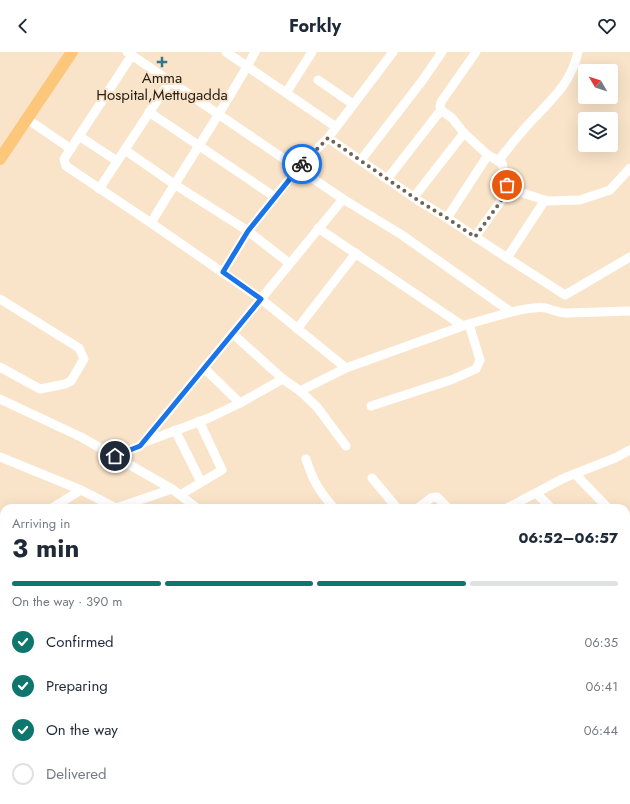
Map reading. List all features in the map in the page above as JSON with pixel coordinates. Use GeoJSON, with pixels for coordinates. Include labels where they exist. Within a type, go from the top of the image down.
{"type":"FeatureCollection","features":[{"type":"Feature","properties":{"kind":"highway"},"geometry":{"type":"LineString","coordinates":[[0,146],[63,52]]}},
{"type":"Feature","properties":{"kind":"highway"},"geometry":{"type":"LineString","coordinates":[[0,159],[72,52]]}},
{"type":"Feature","properties":{"kind":"street"},"geometry":{"type":"LineString","coordinates":[[226,52],[336,127]]}},
{"type":"Feature","properties":{"kind":"street"},"geometry":{"type":"LineString","coordinates":[[151,223],[174,184],[200,146],[255,52]]}},
{"type":"Feature","properties":{"kind":"street"},"geometry":{"type":"LineString","coordinates":[[286,93],[312,52]]}},
{"type":"Feature","properties":{"kind":"street"},"geometry":{"type":"LineString","coordinates":[[361,160],[422,81],[442,52]]}},
{"type":"Feature","properties":{"kind":"street"},"geometry":{"type":"LineString","coordinates":[[388,178],[441,110],[441,102],[476,52]]}},
{"type":"Feature","properties":{"kind":"street"},"geometry":{"type":"LineString","coordinates":[[498,161],[563,88],[578,52]]}},
{"type":"Feature","properties":{"kind":"street"},"geometry":{"type":"LineString","coordinates":[[346,368],[261,299],[66,166],[64,159],[130,54],[343,199],[402,234],[511,312]]}},
{"type":"Feature","properties":{"kind":"street"},"geometry":{"type":"LineString","coordinates":[[223,272],[248,231],[298,168],[328,138],[388,54]]}},
{"type":"Feature","properties":{"kind":"street"},"geometry":{"type":"LineString","coordinates":[[99,189],[170,80]]}},
{"type":"Feature","properties":{"kind":"street"},"geometry":{"type":"LineString","coordinates":[[318,80],[353,104]]}},
{"type":"Feature","properties":{"kind":"street"},"geometry":{"type":"LineString","coordinates":[[441,110],[452,118],[464,133],[488,155],[502,163],[507,185],[520,192],[545,200],[580,200],[610,190],[630,168]]}},
{"type":"Feature","properties":{"kind":"street"},"geometry":{"type":"LineString","coordinates":[[149,112],[275,197]]}},
{"type":"Feature","properties":{"kind":"street"},"geometry":{"type":"LineString","coordinates":[[27,118],[71,148]]}},
{"type":"Feature","properties":{"kind":"street"},"geometry":{"type":"LineString","coordinates":[[414,197],[464,133]]}},
{"type":"Feature","properties":{"kind":"street"},"geometry":{"type":"LineString","coordinates":[[79,136],[118,161]]}},
{"type":"Feature","properties":{"kind":"street"},"geometry":{"type":"LineString","coordinates":[[328,138],[414,197],[565,295],[630,257]]}},
{"type":"Feature","properties":{"kind":"street"},"geometry":{"type":"LineString","coordinates":[[125,150],[174,184],[248,231],[289,263]]}},
{"type":"Feature","properties":{"kind":"street"},"geometry":{"type":"LineString","coordinates":[[447,218],[488,155]]}},
{"type":"Feature","properties":{"kind":"street"},"geometry":{"type":"LineString","coordinates":[[475,237],[511,187]]}},
{"type":"Feature","properties":{"kind":"street"},"geometry":{"type":"LineString","coordinates":[[115,456],[140,446],[343,199]]}},
{"type":"Feature","properties":{"kind":"street"},"geometry":{"type":"LineString","coordinates":[[507,258],[545,200]]}},
{"type":"Feature","properties":{"kind":"street"},"geometry":{"type":"LineString","coordinates":[[318,228],[466,325],[480,360],[476,369],[451,380],[371,406]]}},
{"type":"Feature","properties":{"kind":"street"},"geometry":{"type":"LineString","coordinates":[[297,329],[356,253]]}},
{"type":"Feature","properties":{"kind":"street"},"geometry":{"type":"LineString","coordinates":[[0,299],[78,348],[84,359],[71,381],[65,384],[40,389],[0,367]]}},
{"type":"Feature","properties":{"kind":"street"},"geometry":{"type":"LineString","coordinates":[[300,391],[346,368],[466,325],[511,312],[537,308],[545,308],[558,313],[567,314],[630,311]]}},
{"type":"Feature","properties":{"kind":"street"},"geometry":{"type":"LineString","coordinates":[[233,334],[282,379],[300,391],[316,407],[346,446]]}},
{"type":"Feature","properties":{"kind":"street"},"geometry":{"type":"LineString","coordinates":[[204,368],[240,403]]}},
{"type":"Feature","properties":{"kind":"street"},"geometry":{"type":"LineString","coordinates":[[143,442],[200,421],[240,403],[282,379]]}},
{"type":"Feature","properties":{"kind":"street"},"geometry":{"type":"LineString","coordinates":[[0,399],[82,438],[115,456],[172,489],[192,504]]}},
{"type":"Feature","properties":{"kind":"street"},"geometry":{"type":"LineString","coordinates":[[180,495],[222,470],[200,421]]}},
{"type":"Feature","properties":{"kind":"street"},"geometry":{"type":"LineString","coordinates":[[175,430],[201,482]]}},
{"type":"Feature","properties":{"kind":"street"},"geometry":{"type":"LineString","coordinates":[[514,504],[564,478],[615,458],[630,450]]}},
{"type":"Feature","properties":{"kind":"street"},"geometry":{"type":"LineString","coordinates":[[0,456],[81,490],[108,504]]}},
{"type":"Feature","properties":{"kind":"street"},"geometry":{"type":"LineString","coordinates":[[306,459],[311,477],[323,496],[330,504]]}},
{"type":"Feature","properties":{"kind":"street"},"geometry":{"type":"LineString","coordinates":[[575,474],[604,504]]}},
{"type":"Feature","properties":{"kind":"street"},"geometry":{"type":"LineString","coordinates":[[372,478],[394,504]]}},
{"type":"Feature","properties":{"kind":"street"},"geometry":{"type":"LineString","coordinates":[[128,504],[172,489]]}},
{"type":"Feature","properties":{"kind":"street"},"geometry":{"type":"LineString","coordinates":[[58,504],[81,490]]}},
{"type":"Feature","properties":{"kind":"street"},"geometry":{"type":"LineString","coordinates":[[536,492],[547,504]]}},
{"type":"Feature","properties":{"kind":"street"},"geometry":{"type":"LineString","coordinates":[[423,504],[431,498],[437,497],[444,504]]}},
{"type":"Feature","properties":{"kind":"way so far"},"geometry":{"type":"LineString","coordinates":[[302,164],[328,138],[419,201],[475,237],[511,187],[507,185]]}},
{"type":"Feature","properties":{"kind":"place","name":"Amma Hospital,Mettugadda"},"geometry":{"type":"Point","coordinates":[162,62]}},
{"type":"Feature","properties":{"kind":"route"},"geometry":{"type":"LineString","coordinates":[[115,456],[140,446],[261,299],[223,272],[248,231],[302,164]]}}]}
